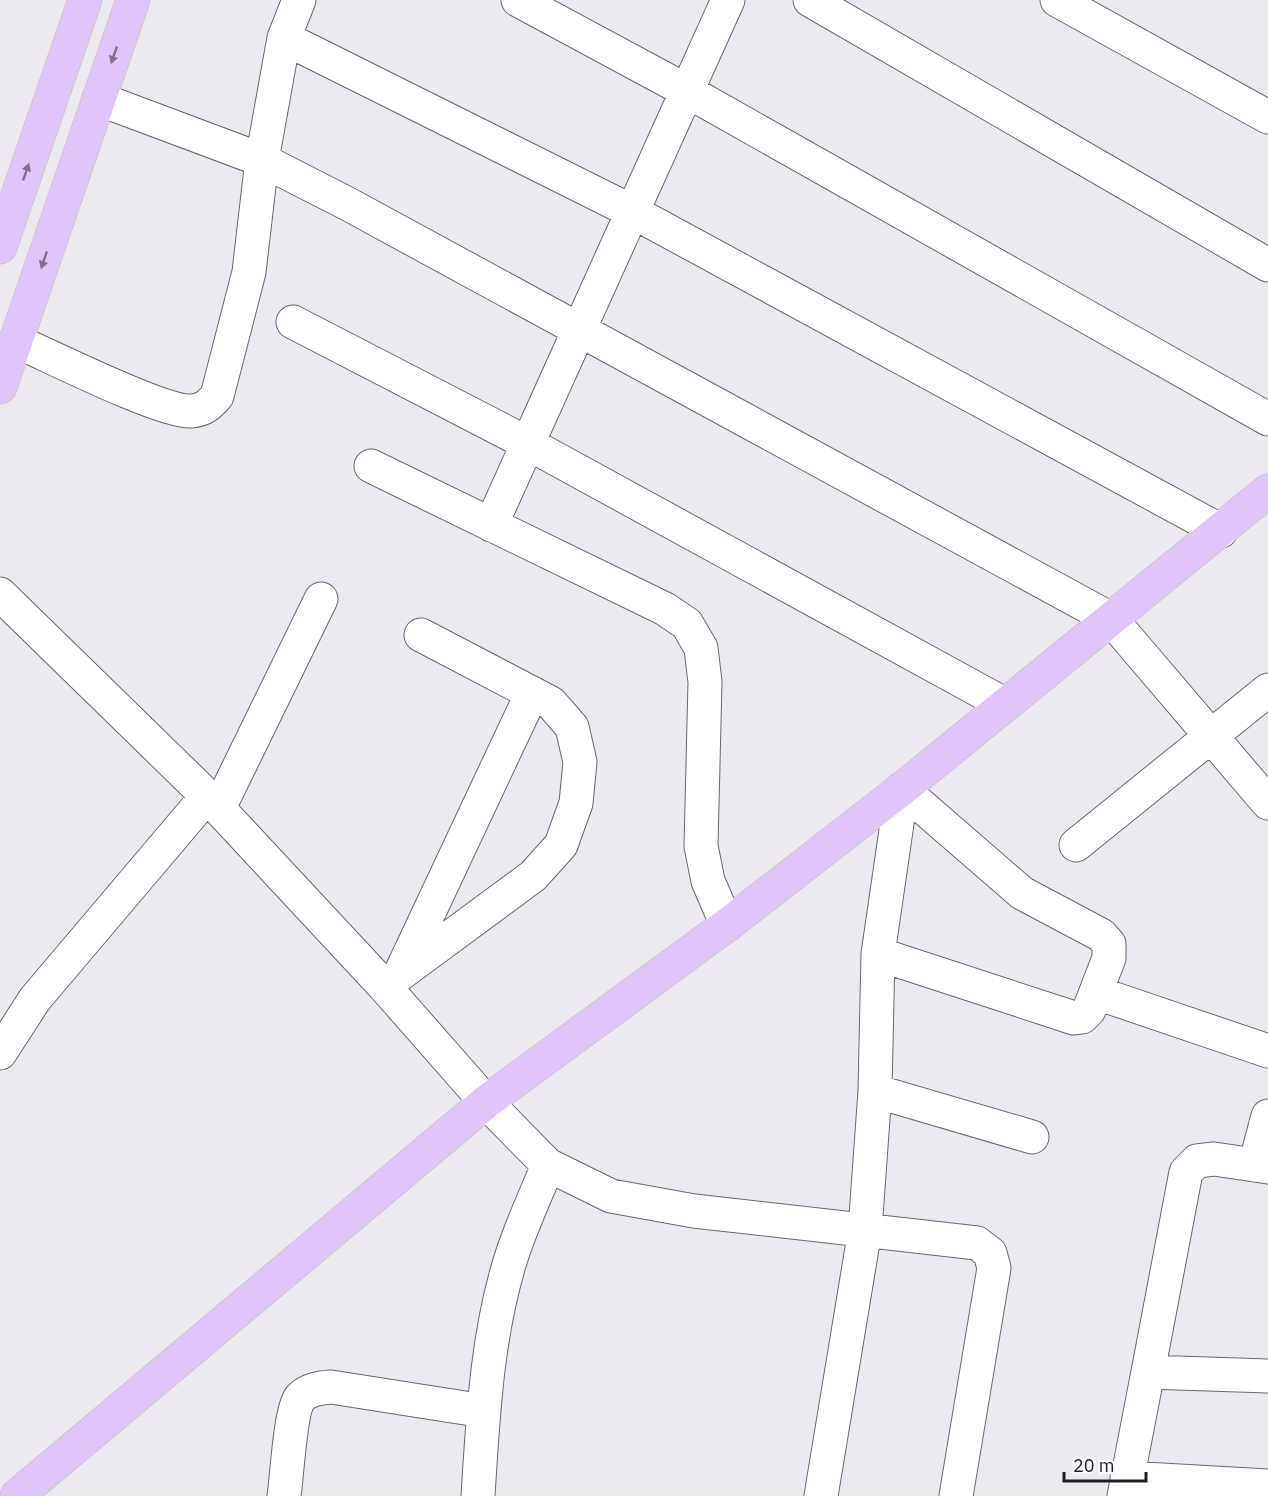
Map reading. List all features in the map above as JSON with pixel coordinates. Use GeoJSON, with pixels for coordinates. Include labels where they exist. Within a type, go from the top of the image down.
{"type":"FeatureCollection","features":[{"type":"Feature","properties":{"kind":"main road"},"geometry":{"type":"LineString","coordinates":[[0,247],[85,0]]}},
{"type":"Feature","properties":{"kind":"main road"},"geometry":{"type":"LineString","coordinates":[[0,387],[133,0]]}},
{"type":"Feature","properties":{"kind":"main road"},"geometry":{"type":"LineString","coordinates":[[12,213],[55,226]]}},
{"type":"Feature","properties":{"kind":"main road"},"geometry":{"type":"LineString","coordinates":[[17,1496],[486,1102],[727,925],[902,789],[1268,491]]}},
{"type":"Feature","properties":{"kind":"street"},"geometry":{"type":"LineString","coordinates":[[16,341],[162,405],[189,412],[206,408],[217,396],[249,272],[262,160],[284,38],[299,0]]}},
{"type":"Feature","properties":{"kind":"street"},"geometry":{"type":"LineString","coordinates":[[518,0],[687,91],[1268,419]]}},
{"type":"Feature","properties":{"kind":"street"},"geometry":{"type":"LineString","coordinates":[[491,525],[728,0]]}},
{"type":"Feature","properties":{"kind":"street"},"geometry":{"type":"LineString","coordinates":[[810,0],[1268,265]]}},
{"type":"Feature","properties":{"kind":"street"},"geometry":{"type":"LineString","coordinates":[[1057,0],[1268,117]]}},
{"type":"Feature","properties":{"kind":"street"},"geometry":{"type":"LineString","coordinates":[[284,38],[633,212],[1221,531]]}},
{"type":"Feature","properties":{"kind":"street"},"geometry":{"type":"LineString","coordinates":[[99,99],[262,160],[348,204],[1111,619],[1268,802]]}},
{"type":"Feature","properties":{"kind":"street"},"geometry":{"type":"LineString","coordinates":[[293,322],[529,444],[1004,704]]}},
{"type":"Feature","properties":{"kind":"street"},"geometry":{"type":"LineString","coordinates":[[371,466],[665,609],[687,624],[700,648],[705,682],[700,846],[708,881],[727,925]]}},
{"type":"Feature","properties":{"kind":"street"},"geometry":{"type":"LineString","coordinates":[[0,594],[392,980],[486,1102],[548,1165],[611,1196],[693,1211],[977,1243],[990,1253],[994,1268],[956,1496]]}},
{"type":"Feature","properties":{"kind":"street"},"geometry":{"type":"LineString","coordinates":[[0,1053],[35,999],[213,802],[321,598]]}},
{"type":"Feature","properties":{"kind":"street"},"geometry":{"type":"LineString","coordinates":[[392,980],[533,876],[561,845],[576,803],[580,762],[572,727],[550,704],[421,635]]}},
{"type":"Feature","properties":{"kind":"street"},"geometry":{"type":"LineString","coordinates":[[1076,845],[1268,690]]}},
{"type":"Feature","properties":{"kind":"street"},"geometry":{"type":"LineString","coordinates":[[392,980],[531,693]]}},
{"type":"Feature","properties":{"kind":"street"},"geometry":{"type":"LineString","coordinates":[[821,1496],[865,1230],[875,1091],[878,954],[902,789]]}},
{"type":"Feature","properties":{"kind":"street"},"geometry":{"type":"LineString","coordinates":[[878,954],[1074,1018],[1082,1017],[1089,1010],[1109,958],[1109,945],[1101,935],[1022,893],[902,789]]}},
{"type":"Feature","properties":{"kind":"street"},"geometry":{"type":"LineString","coordinates":[[1097,993],[1268,1051]]}},
{"type":"Feature","properties":{"kind":"street"},"geometry":{"type":"LineString","coordinates":[[875,1091],[1032,1137]]}},
{"type":"Feature","properties":{"kind":"street"},"geometry":{"type":"LineString","coordinates":[[1268,1116],[1261,1166],[1214,1159],[1197,1161],[1186,1172],[1126,1487],[1268,1486]]}},
{"type":"Feature","properties":{"kind":"street"},"geometry":{"type":"LineString","coordinates":[[478,1496],[484,1411],[495,1324],[512,1256],[548,1165]]}},
{"type":"Feature","properties":{"kind":"street"},"geometry":{"type":"LineString","coordinates":[[1148,1372],[1268,1376]]}},
{"type":"Feature","properties":{"kind":"street"},"geometry":{"type":"LineString","coordinates":[[284,1496],[294,1413],[300,1398],[313,1389],[331,1387],[484,1411]]}}]}
